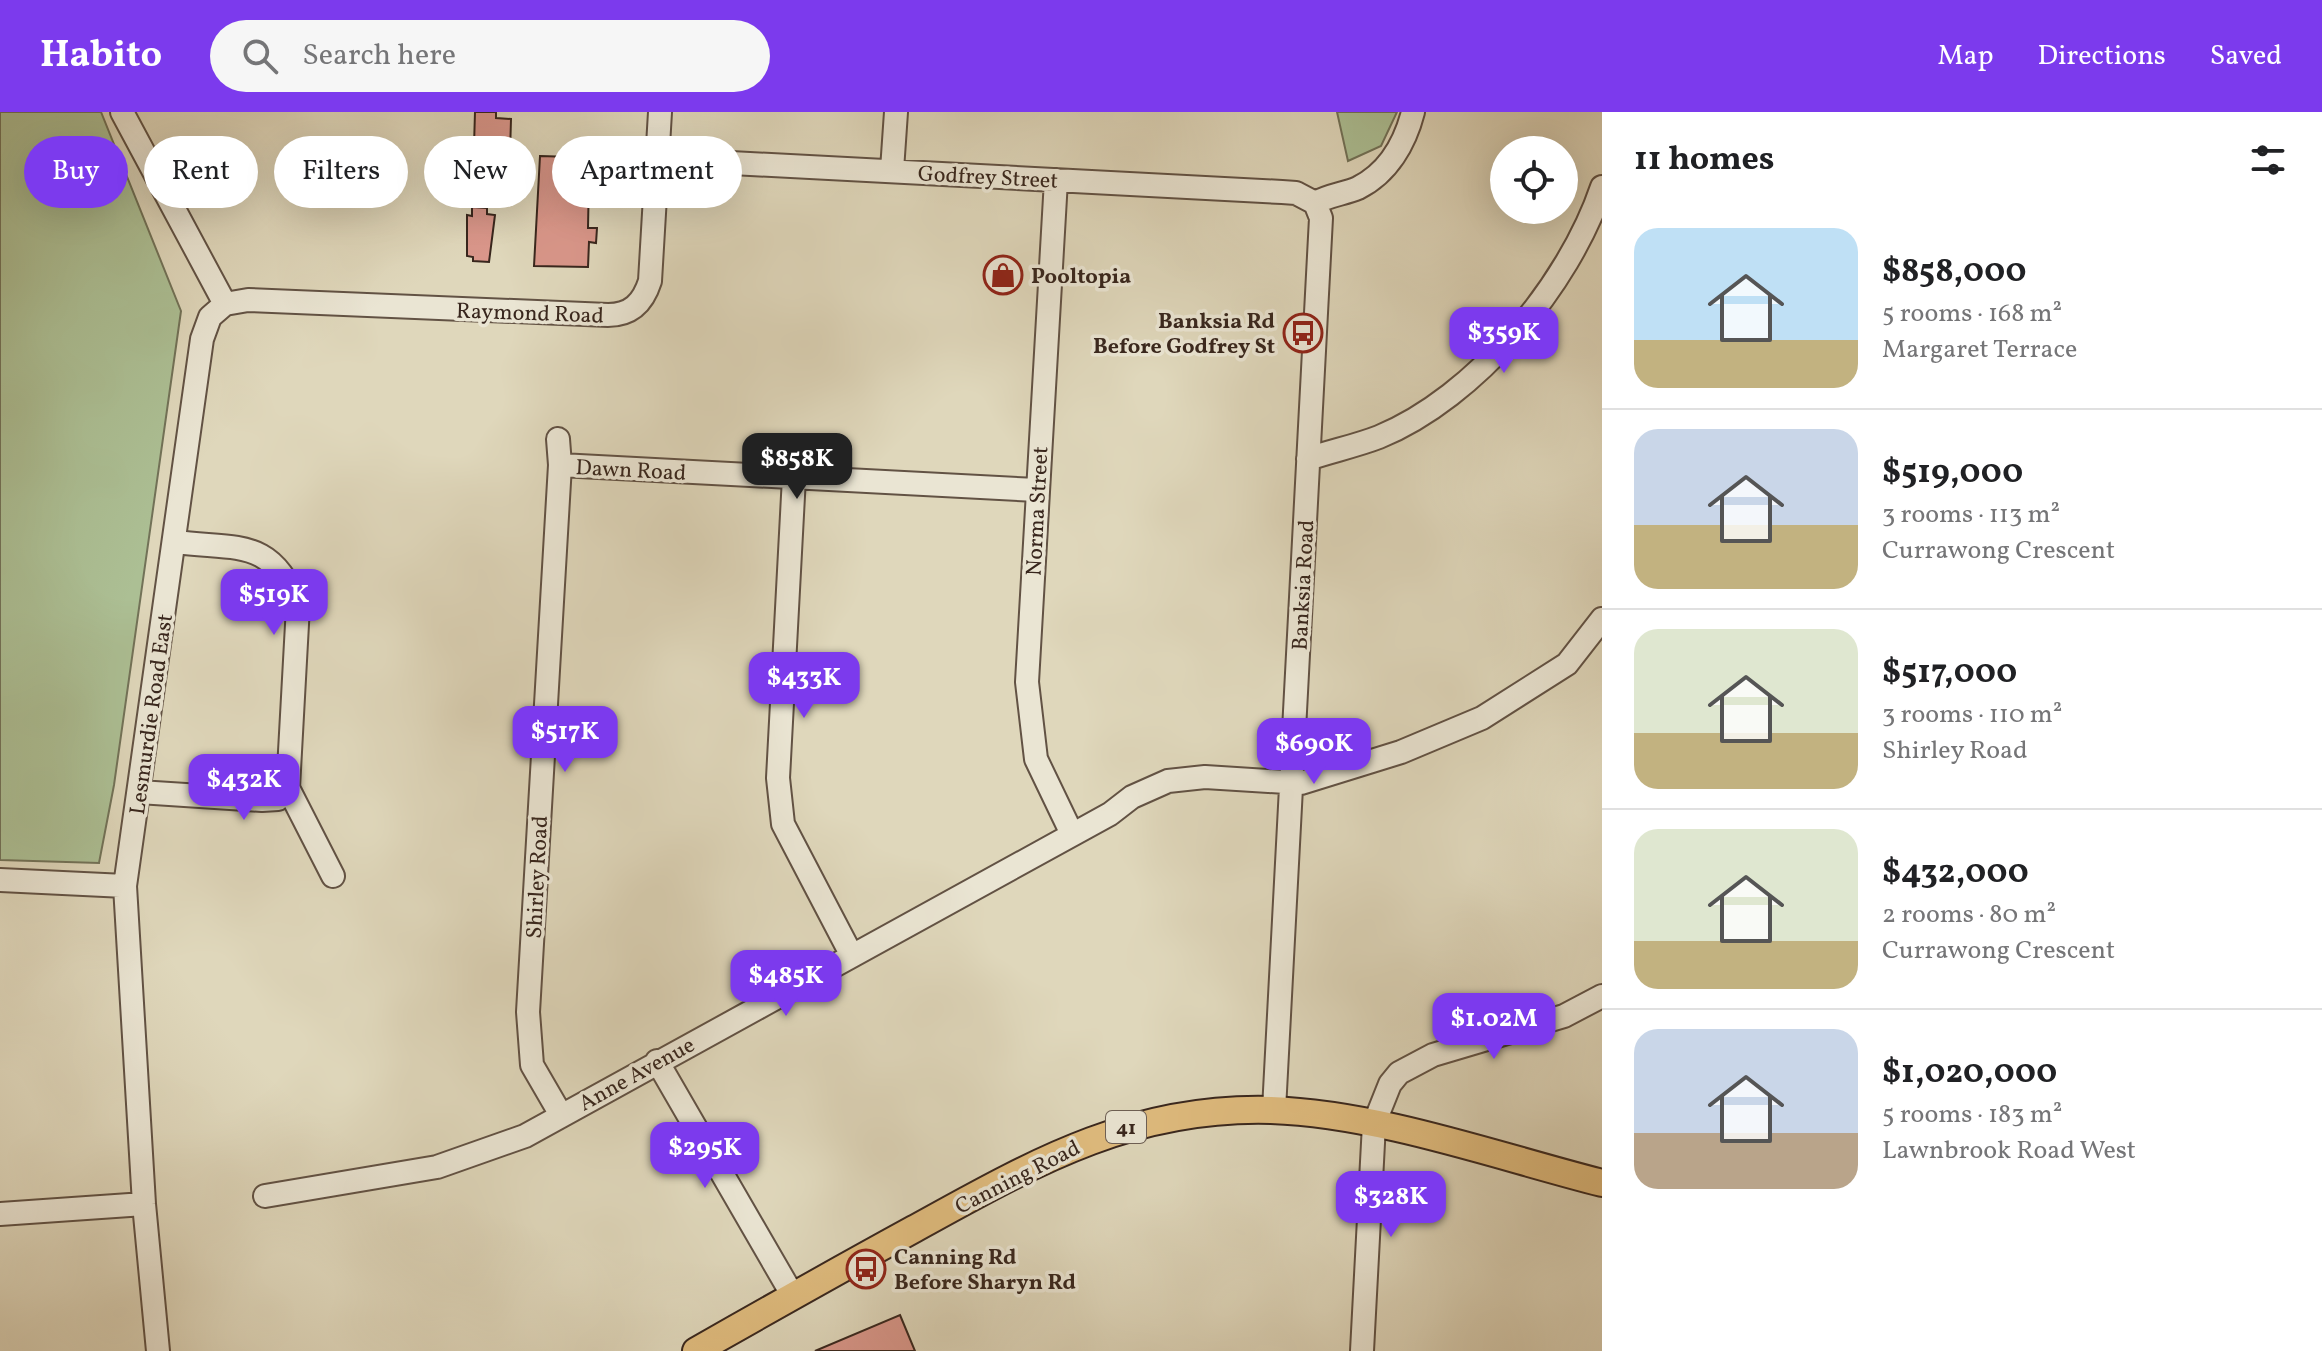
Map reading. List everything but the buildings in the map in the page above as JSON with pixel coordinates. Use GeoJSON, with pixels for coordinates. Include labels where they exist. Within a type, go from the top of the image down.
{"type":"FeatureCollection","features":[{"type":"Feature","properties":{"kind":"main road","name":"Canning Road"},"geometry":{"type":"LineString","coordinates":[[696,1351],[1032,1164],[1082,1142],[1169,1117],[1274,1110],[1374,1124],[1602,1183]]}},
{"type":"Feature","properties":{"kind":"street"},"geometry":{"type":"LineString","coordinates":[[122,112],[225,304]]}},
{"type":"Feature","properties":{"kind":"street","name":"Raymond Road"},"geometry":{"type":"LineString","coordinates":[[658,136],[660,112]]}},
{"type":"Feature","properties":{"kind":"street"},"geometry":{"type":"LineString","coordinates":[[892,170],[896,112]]}},
{"type":"Feature","properties":{"kind":"street"},"geometry":{"type":"LineString","coordinates":[[1315,203],[1358,187],[1380,173],[1409,128],[1413,112]]}},
{"type":"Feature","properties":{"kind":"street","name":"Godfrey Street"},"geometry":{"type":"LineString","coordinates":[[742,163],[1282,192],[1296,193],[1315,203]]}},
{"type":"Feature","properties":{"kind":"street","name":"Norma Street"},"geometry":{"type":"LineString","coordinates":[[1056,180],[1027,682],[1036,759],[1072,834]]}},
{"type":"Feature","properties":{"kind":"street"},"geometry":{"type":"LineString","coordinates":[[1308,459],[1379,437],[1440,403],[1504,344],[1543,301],[1578,246],[1602,187]]}},
{"type":"Feature","properties":{"kind":"street","name":"Banksia Road"},"geometry":{"type":"LineString","coordinates":[[1274,1110],[1321,218],[1315,203]]}},
{"type":"Feature","properties":{"kind":"street","name":"Raymond Road"},"geometry":{"type":"LineString","coordinates":[[225,304],[248,300],[623,314],[640,303],[650,281],[654,208]]}},
{"type":"Feature","properties":{"kind":"street","name":"Lesmurdie Road East"},"geometry":{"type":"LineString","coordinates":[[158,1351],[144,1204],[125,886],[176,542],[202,335],[210,317],[225,304]]}},
{"type":"Feature","properties":{"kind":"street","name":"Shirley Road"},"geometry":{"type":"LineString","coordinates":[[558,439],[560,465],[528,1012],[532,1065],[561,1115]]}},
{"type":"Feature","properties":{"kind":"street","name":"Dawn Road"},"geometry":{"type":"LineString","coordinates":[[560,465],[1037,490]]}},
{"type":"Feature","properties":{"kind":"street"},"geometry":{"type":"LineString","coordinates":[[794,477],[778,778],[783,824],[852,956]]}},
{"type":"Feature","properties":{"kind":"street"},"geometry":{"type":"LineString","coordinates":[[176,542],[246,547],[264,555],[290,586],[298,606],[288,788],[333,876]]}},
{"type":"Feature","properties":{"kind":"street","name":"Anne Avenue"},"geometry":{"type":"LineString","coordinates":[[265,1196],[437,1167],[525,1136],[1072,834],[1132,797],[1168,781],[1205,777],[1291,783],[1320,780],[1361,767],[1482,718],[1567,664],[1602,619]]}},
{"type":"Feature","properties":{"kind":"street"},"geometry":{"type":"LineString","coordinates":[[139,792],[262,800],[278,799],[288,788]]}},
{"type":"Feature","properties":{"kind":"street"},"geometry":{"type":"LineString","coordinates":[[0,880],[125,886]]}},
{"type":"Feature","properties":{"kind":"street"},"geometry":{"type":"LineString","coordinates":[[1362,1351],[1374,1124],[1390,1084],[1413,1064],[1564,1016],[1602,996]]}},
{"type":"Feature","properties":{"kind":"street"},"geometry":{"type":"LineString","coordinates":[[657,1061],[793,1296]]}},
{"type":"Feature","properties":{"kind":"street"},"geometry":{"type":"LineString","coordinates":[[0,1214],[144,1204]]}},
{"type":"Feature","properties":{"kind":"green space"},"geometry":{"type":"Polygon","coordinates":[[[0,112],[101,112],[111,136],[24,136],[24,208],[128,208],[128,179],[181,311],[114,785],[99,863],[0,860],[0,112]]]}},
{"type":"Feature","properties":{"kind":"green space"},"geometry":{"type":"Polygon","coordinates":[[[1337,112],[1397,112],[1381,146],[1348,161],[1337,112]]]}},
{"type":"Feature","properties":{"kind":"place","name":"Pooltopia"},"geometry":{"type":"Point","coordinates":[1003,275]}},
{"type":"Feature","properties":{"kind":"place","name":"Banksia Rd Before Godfrey St"},"geometry":{"type":"Point","coordinates":[1303,333]}},
{"type":"Feature","properties":{"kind":"place","name":"Canning Rd Before Sharyn Rd"},"geometry":{"type":"Point","coordinates":[866,1269]}}]}
